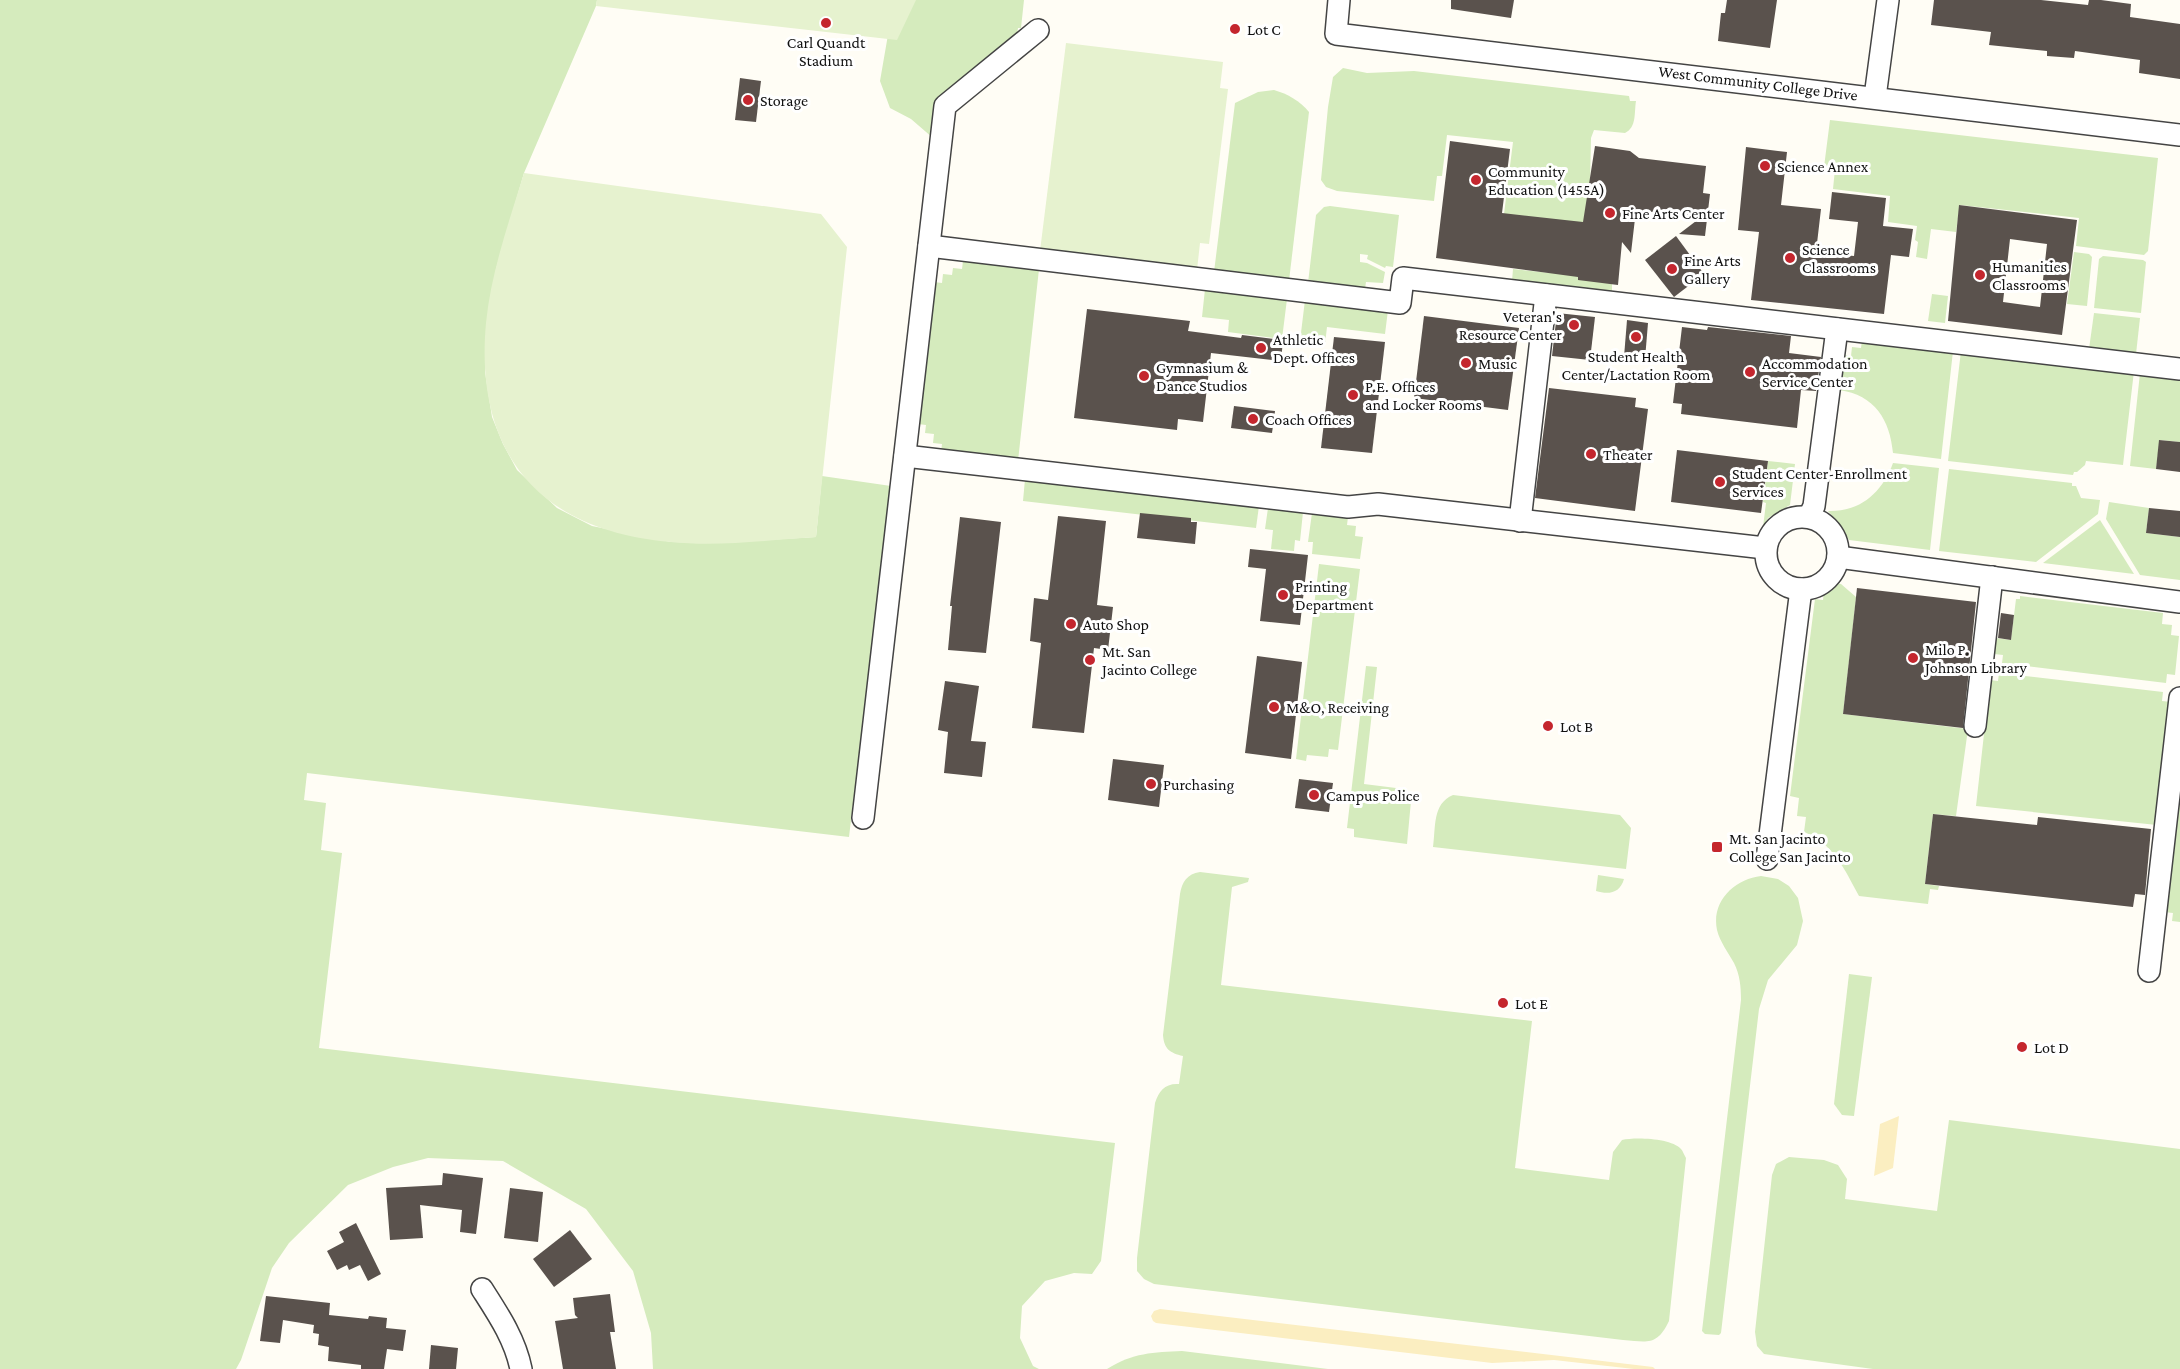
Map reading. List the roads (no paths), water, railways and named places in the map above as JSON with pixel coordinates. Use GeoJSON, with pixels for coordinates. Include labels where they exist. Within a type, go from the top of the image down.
{"type":"FeatureCollection","features":[{"type":"Feature","properties":{"kind":"street","name":"West Community College Drive"},"geometry":{"type":"LineString","coordinates":[[1340,0],[1336,34],[2180,135]]}},
{"type":"Feature","properties":{"kind":"street"},"geometry":{"type":"LineString","coordinates":[[1875,97],[1888,0]]}},
{"type":"Feature","properties":{"kind":"street"},"geometry":{"type":"LineString","coordinates":[[863,818],[945,106],[1038,30]]}},
{"type":"Feature","properties":{"kind":"street"},"geometry":{"type":"LineString","coordinates":[[928,246],[1400,303],[1403,278],[2180,369]]}},
{"type":"Feature","properties":{"kind":"street"},"geometry":{"type":"LineString","coordinates":[[1520,521],[1546,295]]}},
{"type":"Feature","properties":{"kind":"street"},"geometry":{"type":"LineString","coordinates":[[1809,517],[1814,506],[1837,329]]}},
{"type":"Feature","properties":{"kind":"street"},"geometry":{"type":"LineString","coordinates":[[905,456],[1348,507],[1378,504],[1766,549]]}},
{"type":"Feature","properties":{"kind":"street"},"geometry":{"type":"LineString","coordinates":[[1799,516],[1809,517],[1819,520],[1835,536],[1838,557],[1836,567],[1822,584],[1801,589],[1789,587],[1771,572],[1766,561],[1766,549],[1773,530],[1780,523],[1799,516]]}},
{"type":"Feature","properties":{"kind":"street"},"geometry":{"type":"LineString","coordinates":[[1838,557],[2180,602]]}},
{"type":"Feature","properties":{"kind":"street"},"geometry":{"type":"LineString","coordinates":[[1975,726],[1992,577]]}},
{"type":"Feature","properties":{"kind":"street"},"geometry":{"type":"LineString","coordinates":[[1767,858],[1801,589]]}},
{"type":"Feature","properties":{"kind":"street"},"geometry":{"type":"LineString","coordinates":[[2149,971],[2180,698]]}},
{"type":"Feature","properties":{"kind":"street"},"geometry":{"type":"LineString","coordinates":[[482,1289],[505,1325],[518,1353],[521,1369]]}},
{"type":"Feature","properties":{"kind":"place","name":"Carl Quandt Stadium"},"geometry":{"type":"Point","coordinates":[826,23]}},
{"type":"Feature","properties":{"kind":"place","name":"Lot C"},"geometry":{"type":"Point","coordinates":[1235,29]}},
{"type":"Feature","properties":{"kind":"place","name":"Storage"},"geometry":{"type":"Point","coordinates":[748,100]}},
{"type":"Feature","properties":{"kind":"place","name":"Science Annex"},"geometry":{"type":"Point","coordinates":[1765,166]}},
{"type":"Feature","properties":{"kind":"place","name":"Community Education (1455A)"},"geometry":{"type":"Point","coordinates":[1476,180]}},
{"type":"Feature","properties":{"kind":"place","name":"Fine Arts Center"},"geometry":{"type":"Point","coordinates":[1610,213]}},
{"type":"Feature","properties":{"kind":"place","name":"Science Classrooms"},"geometry":{"type":"Point","coordinates":[1790,258]}},
{"type":"Feature","properties":{"kind":"place","name":"Fine Arts Gallery"},"geometry":{"type":"Point","coordinates":[1672,269]}},
{"type":"Feature","properties":{"kind":"place","name":"Humanities Classrooms"},"geometry":{"type":"Point","coordinates":[1980,275]}},
{"type":"Feature","properties":{"kind":"place","name":"Veteran's Resource Center"},"geometry":{"type":"Point","coordinates":[1574,325]}},
{"type":"Feature","properties":{"kind":"place","name":"Student Health Center/Lactation Room"},"geometry":{"type":"Point","coordinates":[1636,337]}},
{"type":"Feature","properties":{"kind":"place","name":"Athletic Dept. Offices"},"geometry":{"type":"Point","coordinates":[1261,348]}},
{"type":"Feature","properties":{"kind":"place","name":"Music"},"geometry":{"type":"Point","coordinates":[1466,363]}},
{"type":"Feature","properties":{"kind":"place","name":"Accommodation Service Center"},"geometry":{"type":"Point","coordinates":[1750,372]}},
{"type":"Feature","properties":{"kind":"place","name":"Gymnasium & Dance Studios"},"geometry":{"type":"Point","coordinates":[1144,376]}},
{"type":"Feature","properties":{"kind":"place","name":"P.E. Offices and Locker Rooms"},"geometry":{"type":"Point","coordinates":[1353,395]}},
{"type":"Feature","properties":{"kind":"place","name":"Coach Offices"},"geometry":{"type":"Point","coordinates":[1253,419]}},
{"type":"Feature","properties":{"kind":"place","name":"Theater"},"geometry":{"type":"Point","coordinates":[1591,454]}},
{"type":"Feature","properties":{"kind":"place","name":"Student Center-Enrollment Services"},"geometry":{"type":"Point","coordinates":[1720,482]}},
{"type":"Feature","properties":{"kind":"place","name":"Printing Department"},"geometry":{"type":"Point","coordinates":[1283,595]}},
{"type":"Feature","properties":{"kind":"place","name":"Auto Shop"},"geometry":{"type":"Point","coordinates":[1071,624]}},
{"type":"Feature","properties":{"kind":"place","name":"Milo P. Johnson Library"},"geometry":{"type":"Point","coordinates":[1913,658]}},
{"type":"Feature","properties":{"kind":"place","name":"Mt. San Jacinto College"},"geometry":{"type":"Point","coordinates":[1090,660]}},
{"type":"Feature","properties":{"kind":"place","name":"M&O, Receiving"},"geometry":{"type":"Point","coordinates":[1274,707]}},
{"type":"Feature","properties":{"kind":"place","name":"Lot B"},"geometry":{"type":"Point","coordinates":[1548,726]}},
{"type":"Feature","properties":{"kind":"place","name":"Purchasing"},"geometry":{"type":"Point","coordinates":[1151,784]}},
{"type":"Feature","properties":{"kind":"place","name":"Campus Police"},"geometry":{"type":"Point","coordinates":[1314,795]}},
{"type":"Feature","properties":{"kind":"place","name":"Mt. San Jacinto College San Jacinto"},"geometry":{"type":"Point","coordinates":[1717,847]}},
{"type":"Feature","properties":{"kind":"place","name":"Lot E"},"geometry":{"type":"Point","coordinates":[1503,1003]}},
{"type":"Feature","properties":{"kind":"place","name":"Lot D"},"geometry":{"type":"Point","coordinates":[2022,1047]}}]}
